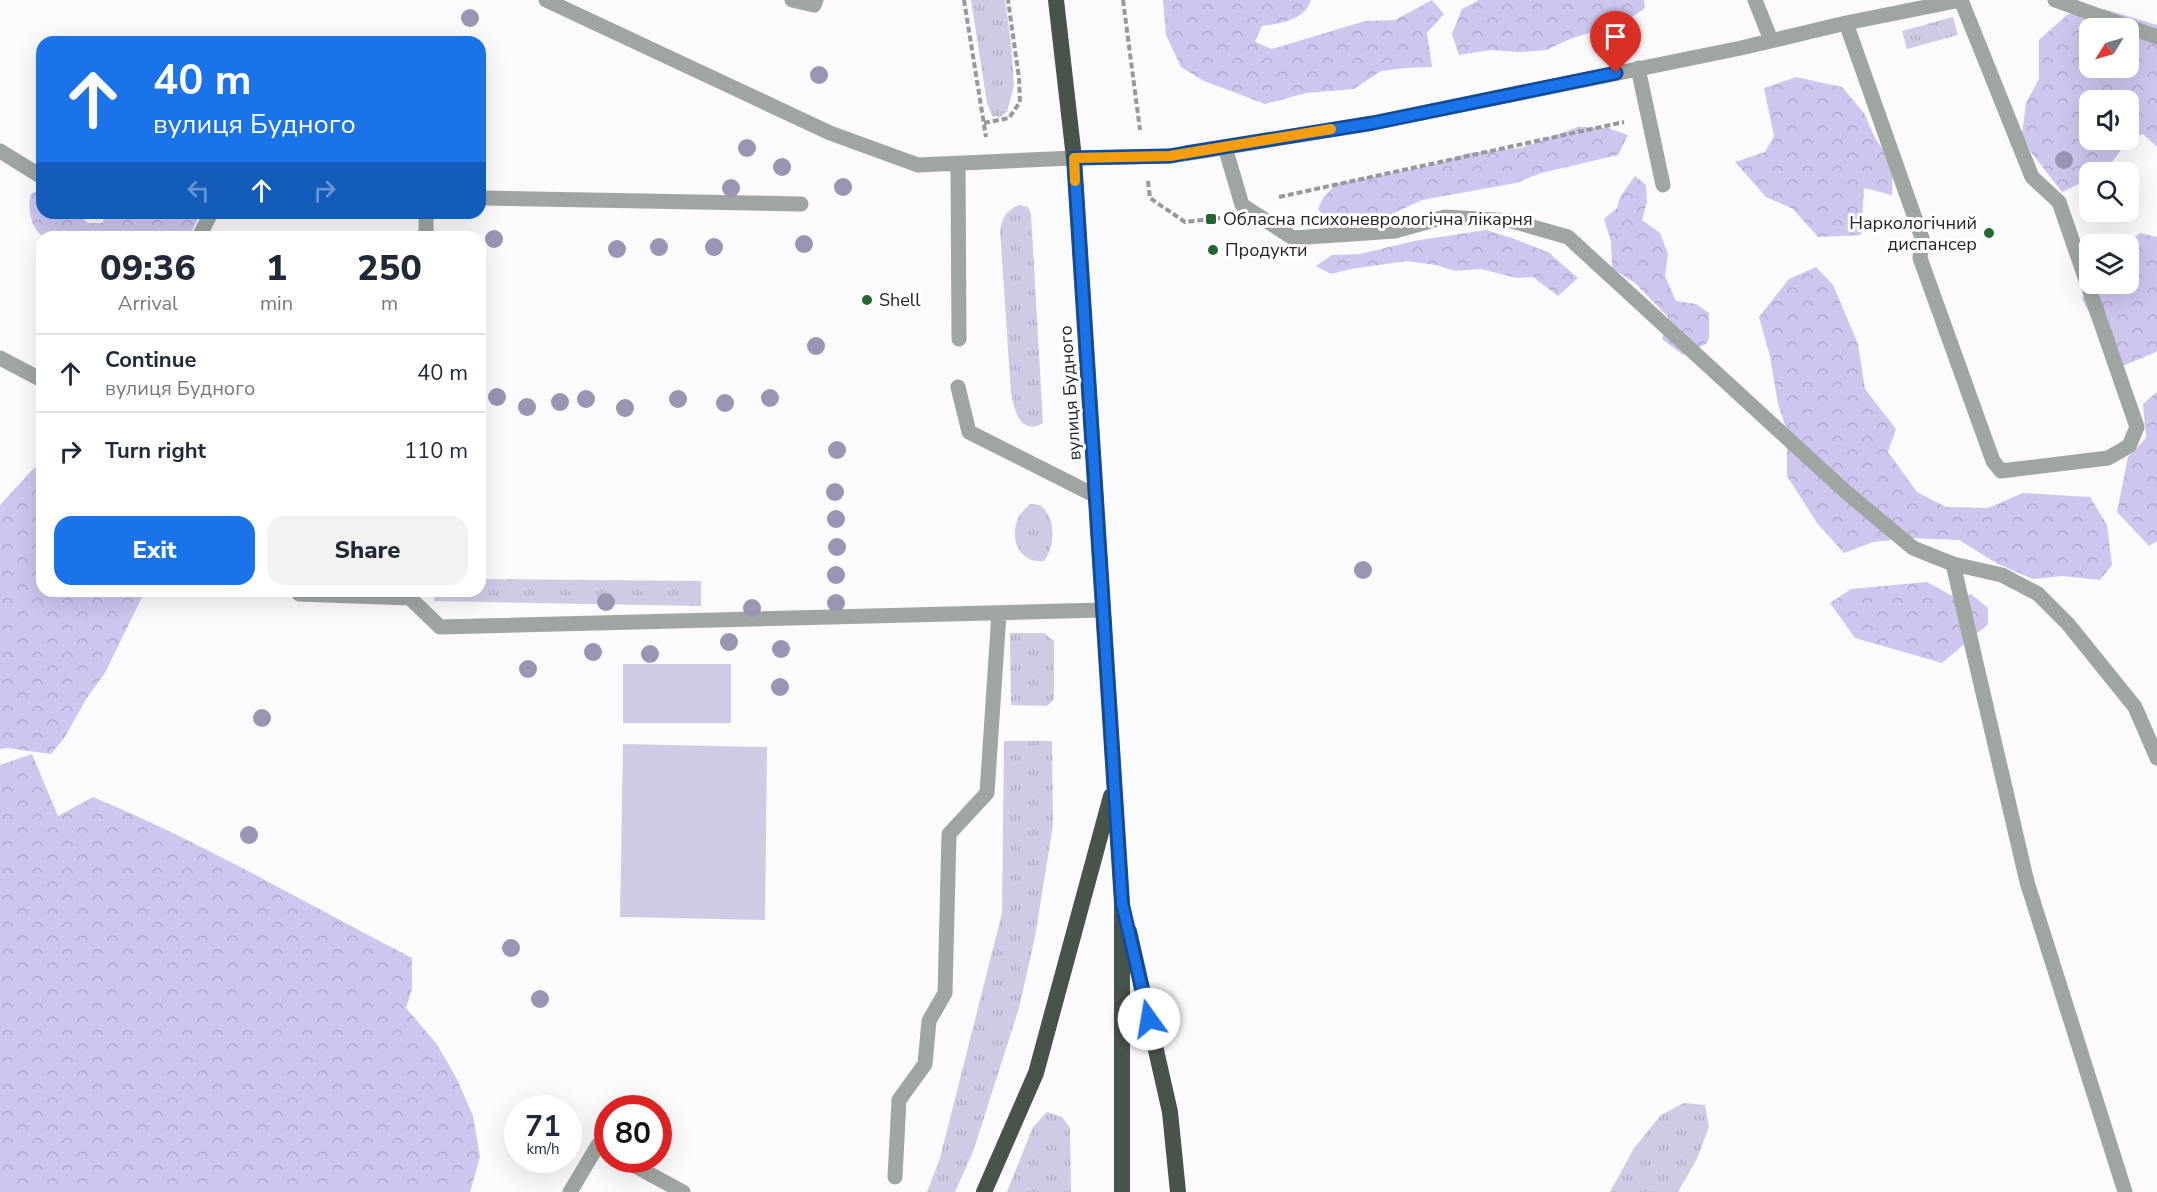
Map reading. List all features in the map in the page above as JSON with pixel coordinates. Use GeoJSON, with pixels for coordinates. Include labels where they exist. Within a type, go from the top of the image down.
{"type":"FeatureCollection","features":[{"type":"Feature","properties":{"kind":"highway","name":"вулиця Будного"},"geometry":{"type":"LineString","coordinates":[[1056,0],[1074,158],[1122,903]]}},
{"type":"Feature","properties":{"kind":"highway"},"geometry":{"type":"LineString","coordinates":[[984,1192],[1036,1073],[1115,784]]}},
{"type":"Feature","properties":{"kind":"highway"},"geometry":{"type":"LineString","coordinates":[[1122,903],[1122,1192]]}},
{"type":"Feature","properties":{"kind":"highway"},"geometry":{"type":"LineString","coordinates":[[1122,903],[1170,1112],[1178,1192]]}},
{"type":"Feature","properties":{"kind":"lane"},"geometry":{"type":"LineString","coordinates":[[546,0],[830,133],[918,165],[1170,156],[1373,123],[1638,69],[1846,22],[1961,0],[2032,177],[2059,202],[2137,427],[2129,446],[2108,458],[2001,471],[1993,461],[1920,258],[1922,238],[1846,22]]}},
{"type":"Feature","properties":{"kind":"lane"},"geometry":{"type":"LineString","coordinates":[[792,0],[814,4],[816,0]]}},
{"type":"Feature","properties":{"kind":"lane"},"geometry":{"type":"LineString","coordinates":[[1755,0],[1771,40]]}},
{"type":"Feature","properties":{"kind":"lane"},"geometry":{"type":"LineString","coordinates":[[2055,0],[2157,37]]}},
{"type":"Feature","properties":{"kind":"lane"},"geometry":{"type":"LineString","coordinates":[[1638,69],[1663,185]]}},
{"type":"Feature","properties":{"kind":"lane"},"geometry":{"type":"LineString","coordinates":[[1225,147],[1242,205],[1293,238],[1395,231],[1444,217],[1512,221],[1568,237],[1846,492],[1913,548],[1953,564],[2002,575],[2038,594],[2068,624],[2135,707],[2157,758]]}},
{"type":"Feature","properties":{"kind":"lane"},"geometry":{"type":"LineString","coordinates":[[0,151],[36,173]]}},
{"type":"Feature","properties":{"kind":"lane"},"geometry":{"type":"LineString","coordinates":[[958,163],[958,339]]}},
{"type":"Feature","properties":{"kind":"lane"},"geometry":{"type":"LineString","coordinates":[[486,198],[801,204]]}},
{"type":"Feature","properties":{"kind":"lane"},"geometry":{"type":"LineString","coordinates":[[0,358],[36,377]]}},
{"type":"Feature","properties":{"kind":"lane"},"geometry":{"type":"LineString","coordinates":[[958,387],[969,432],[1096,496]]}},
{"type":"Feature","properties":{"kind":"lane"},"geometry":{"type":"LineString","coordinates":[[1953,564],[2026,882],[2125,1192]]}},
{"type":"Feature","properties":{"kind":"lane"},"geometry":{"type":"LineString","coordinates":[[413,597],[440,627],[1102,610]]}},
{"type":"Feature","properties":{"kind":"lane"},"geometry":{"type":"LineString","coordinates":[[895,1177],[899,1100],[925,1064],[928,1021],[945,993],[949,834],[987,793],[999,613]]}},
{"type":"Feature","properties":{"kind":"lane"},"geometry":{"type":"LineString","coordinates":[[570,1192],[594,1152]]}},
{"type":"Feature","properties":{"kind":"lane"},"geometry":{"type":"LineString","coordinates":[[648,1173],[683,1192]]}},
{"type":"Feature","properties":{"kind":"path"},"geometry":{"type":"LineString","coordinates":[[964,0],[990,162]]}},
{"type":"Feature","properties":{"kind":"path"},"geometry":{"type":"LineString","coordinates":[[984,123],[1009,118],[1020,102],[1019,78],[1008,0]]}},
{"type":"Feature","properties":{"kind":"path"},"geometry":{"type":"LineString","coordinates":[[1123,0],[1150,198],[1185,222],[1230,217],[1242,205],[1648,117]]}},
{"type":"Feature","properties":{"kind":"green space"},"geometry":{"type":"Polygon","coordinates":[[[971,0],[1005,0],[1014,86],[1007,112],[1000,117],[992,116],[987,103],[971,0]]]}},
{"type":"Feature","properties":{"kind":"green space"},"geometry":{"type":"Polygon","coordinates":[[[1163,0],[1311,0],[1308,7],[1297,17],[1262,26],[1255,42],[1272,49],[1365,21],[1395,20],[1432,0],[1444,14],[1427,33],[1432,67],[1381,71],[1354,89],[1306,93],[1265,104],[1204,81],[1181,67],[1166,35],[1163,0]]]}},
{"type":"Feature","properties":{"kind":"green space"},"geometry":{"type":"Polygon","coordinates":[[[1479,0],[1644,0],[1645,8],[1628,20],[1570,39],[1546,50],[1519,52],[1490,50],[1459,55],[1452,34],[1462,9],[1479,0]]]}},
{"type":"Feature","properties":{"kind":"green space"},"geometry":{"type":"Polygon","coordinates":[[[2104,9],[2134,18],[2079,18],[2079,78],[2139,78],[2139,20],[2157,25],[2157,147],[2143,134],[2139,135],[2139,90],[2079,90],[2079,150],[2121,150],[2112,162],[2079,162],[2079,184],[2062,192],[2031,152],[2022,134],[2026,103],[2039,79],[2039,40],[2068,14],[2104,9]]]}},
{"type":"Feature","properties":{"kind":"green space"},"geometry":{"type":"Polygon","coordinates":[[[1953,17],[1958,35],[1907,49],[1902,31],[1953,17]]]}},
{"type":"Feature","properties":{"kind":"green space"},"geometry":{"type":"Polygon","coordinates":[[[1796,77],[1842,87],[1864,113],[1875,138],[1893,164],[1892,195],[1864,188],[1861,235],[1818,237],[1793,209],[1766,197],[1735,162],[1765,152],[1774,136],[1764,88],[1796,77]]]}},
{"type":"Feature","properties":{"kind":"green space"},"geometry":{"type":"Polygon","coordinates":[[[1578,127],[1608,128],[1628,135],[1618,155],[1541,173],[1516,183],[1422,200],[1366,226],[1335,228],[1318,209],[1323,198],[1336,184],[1432,165],[1469,153],[1521,148],[1578,127]]]}},
{"type":"Feature","properties":{"kind":"green space"},"geometry":{"type":"Polygon","coordinates":[[[1635,176],[1646,185],[1647,202],[1642,220],[1660,233],[1668,254],[1665,276],[1676,301],[1696,304],[1709,313],[1709,338],[1706,344],[1683,355],[1662,339],[1668,317],[1635,283],[1612,268],[1611,241],[1604,219],[1617,208],[1620,197],[1635,176]]]}},
{"type":"Feature","properties":{"kind":"green space"},"geometry":{"type":"Polygon","coordinates":[[[36,191],[36,219],[84,219],[88,223],[102,223],[104,219],[198,219],[192,231],[38,231],[31,217],[29,205],[31,194],[36,191]]]}},
{"type":"Feature","properties":{"kind":"green space"},"geometry":{"type":"Polygon","coordinates":[[[1019,205],[1028,207],[1031,214],[1043,423],[1035,426],[1024,424],[1020,420],[1011,394],[1000,230],[1006,214],[1019,205]]]}},
{"type":"Feature","properties":{"kind":"green space"},"geometry":{"type":"Polygon","coordinates":[[[1486,230],[1548,252],[1578,278],[1558,296],[1533,277],[1517,278],[1481,269],[1455,271],[1436,265],[1406,261],[1331,274],[1316,266],[1332,255],[1360,254],[1414,241],[1486,230]]]}},
{"type":"Feature","properties":{"kind":"green space"},"geometry":{"type":"Polygon","coordinates":[[[2139,234],[2157,237],[2157,350],[2118,368],[2082,299],[2084,294],[2139,294],[2139,234]]]}},
{"type":"Feature","properties":{"kind":"green space"},"geometry":{"type":"Polygon","coordinates":[[[1816,267],[1833,285],[1858,344],[1865,389],[1896,429],[1888,452],[1917,492],[1946,507],[1988,508],[2023,493],[2090,497],[2107,525],[2112,565],[2100,580],[2063,576],[2033,579],[1998,564],[1959,540],[1909,538],[1873,542],[1844,553],[1817,523],[1787,476],[1787,431],[1778,404],[1770,356],[1759,317],[1789,279],[1816,267]]]}},
{"type":"Feature","properties":{"kind":"green space"},"geometry":{"type":"Polygon","coordinates":[[[2157,392],[2157,541],[2149,546],[2117,512],[2128,457],[2146,438],[2143,404],[2157,392]]]}},
{"type":"Feature","properties":{"kind":"green space"},"geometry":{"type":"Polygon","coordinates":[[[36,468],[36,597],[142,597],[105,673],[86,699],[65,737],[51,754],[0,749],[0,505],[36,468]]]}},
{"type":"Feature","properties":{"kind":"green space"},"geometry":{"type":"Polygon","coordinates":[[[1030,504],[1040,505],[1045,510],[1051,524],[1051,547],[1044,561],[1027,558],[1017,547],[1015,539],[1016,523],[1030,504]]]}},
{"type":"Feature","properties":{"kind":"green space"},"geometry":{"type":"Polygon","coordinates":[[[486,579],[701,581],[701,606],[434,601],[434,597],[486,597],[486,579]]]}},
{"type":"Feature","properties":{"kind":"green space"},"geometry":{"type":"Polygon","coordinates":[[[1927,582],[1956,598],[1971,594],[1988,608],[1988,624],[1942,663],[1855,638],[1830,603],[1851,589],[1927,582]]]}},
{"type":"Feature","properties":{"kind":"green space"},"geometry":{"type":"Polygon","coordinates":[[[1010,633],[1044,633],[1054,641],[1054,699],[1047,706],[1011,705],[1010,633]]]}},
{"type":"Feature","properties":{"kind":"green space"},"geometry":{"type":"Polygon","coordinates":[[[623,664],[731,664],[731,723],[623,723],[623,664]]]}},
{"type":"Feature","properties":{"kind":"green space"},"geometry":{"type":"Polygon","coordinates":[[[1004,741],[1052,741],[1053,825],[1035,937],[1019,1008],[973,1152],[955,1192],[927,1192],[940,1158],[1002,913],[1004,741]]]}},
{"type":"Feature","properties":{"kind":"green space"},"geometry":{"type":"Polygon","coordinates":[[[623,744],[767,747],[765,920],[620,917],[623,744]]]}},
{"type":"Feature","properties":{"kind":"green space"},"geometry":{"type":"Polygon","coordinates":[[[32,754],[58,816],[93,797],[214,854],[412,958],[412,989],[406,1008],[436,1043],[457,1079],[473,1116],[480,1157],[470,1192],[0,1192],[0,765],[32,754]]]}},
{"type":"Feature","properties":{"kind":"green space"},"geometry":{"type":"Polygon","coordinates":[[[1684,1103],[1705,1105],[1709,1127],[1697,1159],[1678,1192],[1610,1192],[1634,1148],[1661,1115],[1684,1103]]]}},
{"type":"Feature","properties":{"kind":"green space"},"geometry":{"type":"Polygon","coordinates":[[[1047,1112],[1062,1117],[1070,1128],[1071,1192],[1007,1192],[1033,1127],[1047,1112]]]}},
{"type":"Feature","properties":{"kind":"slow traffic"},"geometry":{"type":"LineString","coordinates":[[1075,181],[1074,158],[1170,156],[1331,129]]}},
{"type":"Feature","properties":{"kind":"place","name":"Обласна психоневрологічна лікарня"},"geometry":{"type":"Point","coordinates":[1211,219]}},
{"type":"Feature","properties":{"kind":"place","name":"Наркологічний диспансер"},"geometry":{"type":"Point","coordinates":[1989,233]}},
{"type":"Feature","properties":{"kind":"place","name":"Продукти"},"geometry":{"type":"Point","coordinates":[1213,250]}},
{"type":"Feature","properties":{"kind":"place","name":"Shell"},"geometry":{"type":"Point","coordinates":[867,300]}},
{"type":"Feature","properties":{"kind":"route"},"geometry":{"type":"LineString","coordinates":[[1149,1019],[1122,903],[1074,158],[1170,156],[1373,123],[1616,73]]}}]}
